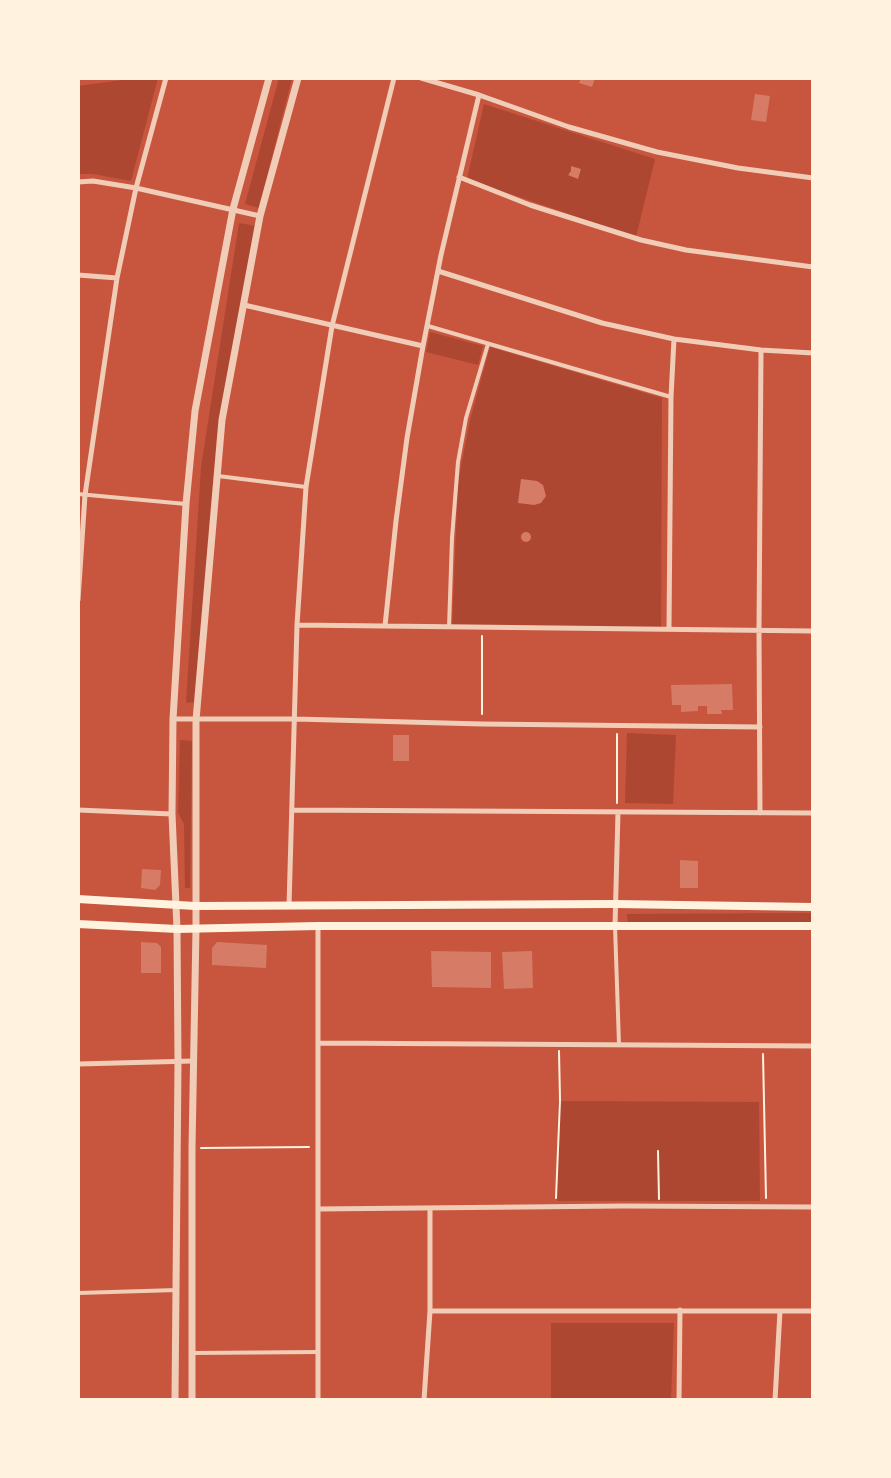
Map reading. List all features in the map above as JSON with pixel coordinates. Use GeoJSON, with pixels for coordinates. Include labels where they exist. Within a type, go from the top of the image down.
{"type":"FeatureCollection","features":[{"type":"Feature","properties":{"kind":"main road"},"geometry":{"type":"LineString","coordinates":[[78,899],[195,906],[615,904],[813,906]]}},
{"type":"Feature","properties":{"kind":"main road"},"geometry":{"type":"LineString","coordinates":[[78,924],[177,929],[318,926],[813,926]]}},
{"type":"Feature","properties":{"kind":"street"},"geometry":{"type":"LineString","coordinates":[[78,600],[81,495],[117,278],[136,188],[166,78]]}},
{"type":"Feature","properties":{"kind":"street"},"geometry":{"type":"LineString","coordinates":[[176,1400],[178,1062],[177,929],[172,814],[173,719],[186,504],[195,411],[233,209],[269,78]]}},
{"type":"Feature","properties":{"kind":"street"},"geometry":{"type":"LineString","coordinates":[[192,1400],[196,720],[222,420],[260,216],[298,78]]}},
{"type":"Feature","properties":{"kind":"street"},"geometry":{"type":"LineString","coordinates":[[289,906],[297,625],[306,487],[332,326],[394,78]]}},
{"type":"Feature","properties":{"kind":"street"},"geometry":{"type":"LineString","coordinates":[[421,78],[479,95],[569,127],[657,152],[738,168],[813,178]]}},
{"type":"Feature","properties":{"kind":"street"},"geometry":{"type":"LineString","coordinates":[[385,626],[407,438],[423,346],[479,95]]}},
{"type":"Feature","properties":{"kind":"street"},"geometry":{"type":"LineString","coordinates":[[459,177],[531,205],[641,240],[686,250],[813,267]]}},
{"type":"Feature","properties":{"kind":"street"},"geometry":{"type":"LineString","coordinates":[[78,182],[93,181],[136,188],[260,216]]}},
{"type":"Feature","properties":{"kind":"street"},"geometry":{"type":"LineString","coordinates":[[438,271],[602,323],[674,339],[761,350],[813,353]]}},
{"type":"Feature","properties":{"kind":"street"},"geometry":{"type":"LineString","coordinates":[[78,275],[117,278]]}},
{"type":"Feature","properties":{"kind":"street"},"geometry":{"type":"LineString","coordinates":[[244,305],[423,346]]}},
{"type":"Feature","properties":{"kind":"street"},"geometry":{"type":"LineString","coordinates":[[428,326],[671,397]]}},
{"type":"Feature","properties":{"kind":"street"},"geometry":{"type":"LineString","coordinates":[[669,629],[671,397],[674,339]]}},
{"type":"Feature","properties":{"kind":"street"},"geometry":{"type":"LineString","coordinates":[[449,627],[452,538],[458,462],[466,418],[488,344]]}},
{"type":"Feature","properties":{"kind":"street"},"geometry":{"type":"LineString","coordinates":[[760,813],[761,350]]}},
{"type":"Feature","properties":{"kind":"street"},"geometry":{"type":"LineString","coordinates":[[218,476],[306,487]]}},
{"type":"Feature","properties":{"kind":"street"},"geometry":{"type":"LineString","coordinates":[[81,495],[186,504]]}},
{"type":"Feature","properties":{"kind":"street"},"geometry":{"type":"LineString","coordinates":[[297,625],[813,631]]}},
{"type":"Feature","properties":{"kind":"street"},"geometry":{"type":"LineString","coordinates":[[173,719],[760,727]]}},
{"type":"Feature","properties":{"kind":"street"},"geometry":{"type":"LineString","coordinates":[[78,810],[172,814]]}},
{"type":"Feature","properties":{"kind":"street"},"geometry":{"type":"LineString","coordinates":[[292,810],[813,813]]}},
{"type":"Feature","properties":{"kind":"street"},"geometry":{"type":"LineString","coordinates":[[618,812],[615,926],[619,1044]]}},
{"type":"Feature","properties":{"kind":"street"},"geometry":{"type":"LineString","coordinates":[[318,926],[318,1400]]}},
{"type":"Feature","properties":{"kind":"street"},"geometry":{"type":"LineString","coordinates":[[318,1043],[813,1046]]}},
{"type":"Feature","properties":{"kind":"street"},"geometry":{"type":"LineString","coordinates":[[78,1064],[193,1061]]}},
{"type":"Feature","properties":{"kind":"street"},"geometry":{"type":"LineString","coordinates":[[318,1209],[813,1207]]}},
{"type":"Feature","properties":{"kind":"street"},"geometry":{"type":"LineString","coordinates":[[424,1400],[430,1311],[430,1209]]}},
{"type":"Feature","properties":{"kind":"street"},"geometry":{"type":"LineString","coordinates":[[78,1293],[177,1290]]}},
{"type":"Feature","properties":{"kind":"street"},"geometry":{"type":"LineString","coordinates":[[679,1400],[680,1310]]}},
{"type":"Feature","properties":{"kind":"street"},"geometry":{"type":"LineString","coordinates":[[430,1311],[813,1311]]}},
{"type":"Feature","properties":{"kind":"street"},"geometry":{"type":"LineString","coordinates":[[775,1400],[780,1311]]}},
{"type":"Feature","properties":{"kind":"street"},"geometry":{"type":"LineString","coordinates":[[193,1353],[318,1352]]}},
{"type":"Feature","properties":{"kind":"path"},"geometry":{"type":"LineString","coordinates":[[482,627],[482,724]]}},
{"type":"Feature","properties":{"kind":"path"},"geometry":{"type":"LineString","coordinates":[[617,726],[618,812]]}},
{"type":"Feature","properties":{"kind":"path"},"geometry":{"type":"LineString","coordinates":[[556,1207],[560,1100],[559,1044]]}},
{"type":"Feature","properties":{"kind":"path"},"geometry":{"type":"LineString","coordinates":[[763,1046],[766,1207]]}},
{"type":"Feature","properties":{"kind":"path"},"geometry":{"type":"LineString","coordinates":[[192,1148],[318,1147]]}},
{"type":"Feature","properties":{"kind":"path"},"geometry":{"type":"LineString","coordinates":[[658,1151],[660,1206]]}},
{"type":"Feature","properties":{"kind":"shaded area"},"geometry":{"type":"Polygon","coordinates":[[[137,78],[158,78],[131,181],[93,174],[78,174],[78,86],[137,78]]]}},
{"type":"Feature","properties":{"kind":"shaded area"},"geometry":{"type":"Polygon","coordinates":[[[279,78],[292,78],[259,208],[245,204],[279,78]]]}},
{"type":"Feature","properties":{"kind":"shaded area"},"geometry":{"type":"Polygon","coordinates":[[[484,104],[655,159],[636,237],[467,179],[484,104]]]}},
{"type":"Feature","properties":{"kind":"shaded area"},"geometry":{"type":"Polygon","coordinates":[[[239,223],[256,226],[217,436],[194,702],[186,703],[201,467],[239,223]]]}},
{"type":"Feature","properties":{"kind":"shaded area"},"geometry":{"type":"Polygon","coordinates":[[[430,332],[483,346],[478,365],[426,352],[430,332]]]}},
{"type":"Feature","properties":{"kind":"shaded area"},"geometry":{"type":"Polygon","coordinates":[[[490,347],[662,398],[661,630],[452,627],[458,482],[470,420],[490,347]]]}},
{"type":"Feature","properties":{"kind":"shaded area"},"geometry":{"type":"Polygon","coordinates":[[[627,733],[676,735],[673,804],[625,803],[627,733]]]}},
{"type":"Feature","properties":{"kind":"shaded area"},"geometry":{"type":"Polygon","coordinates":[[[180,740],[192,741],[190,888],[185,888],[184,824],[178,813],[180,740]]]}},
{"type":"Feature","properties":{"kind":"shaded area"},"geometry":{"type":"Polygon","coordinates":[[[813,913],[813,925],[628,925],[627,914],[813,913]]]}},
{"type":"Feature","properties":{"kind":"shaded area"},"geometry":{"type":"Polygon","coordinates":[[[558,1101],[759,1102],[760,1201],[557,1201],[558,1101]]]}},
{"type":"Feature","properties":{"kind":"shaded area"},"geometry":{"type":"Polygon","coordinates":[[[551,1323],[674,1323],[671,1400],[551,1400],[551,1323]]]}},
{"type":"Feature","properties":{"kind":"building"},"geometry":{"type":"Polygon","coordinates":[[[581,78],[595,78],[592,87],[579,83],[581,78]]]}},
{"type":"Feature","properties":{"kind":"building"},"geometry":{"type":"Polygon","coordinates":[[[755,94],[770,96],[766,122],[751,120],[755,94]]]}},
{"type":"Feature","properties":{"kind":"building"},"geometry":{"type":"Polygon","coordinates":[[[571,166],[581,169],[578,179],[568,175],[571,166]]]}},
{"type":"Feature","properties":{"kind":"building"},"geometry":{"type":"Polygon","coordinates":[[[521,479],[537,481],[543,485],[546,496],[541,503],[534,505],[518,503],[521,479]]]}},
{"type":"Feature","properties":{"kind":"building"},"geometry":{"type":"Polygon","coordinates":[[[526,532],[530,533],[530,541],[526,542],[522,541],[521,537],[522,533],[526,532]]]}},
{"type":"Feature","properties":{"kind":"building"},"geometry":{"type":"Polygon","coordinates":[[[732,684],[733,710],[721,710],[722,714],[707,714],[707,706],[698,706],[698,711],[681,712],[681,705],[672,705],[671,685],[732,684]]]}},
{"type":"Feature","properties":{"kind":"building"},"geometry":{"type":"Polygon","coordinates":[[[393,735],[409,735],[409,761],[393,761],[393,735]]]}},
{"type":"Feature","properties":{"kind":"building"},"geometry":{"type":"Polygon","coordinates":[[[680,860],[698,861],[698,888],[680,888],[680,860]]]}},
{"type":"Feature","properties":{"kind":"building"},"geometry":{"type":"Polygon","coordinates":[[[142,869],[161,870],[160,885],[155,890],[141,888],[142,869]]]}},
{"type":"Feature","properties":{"kind":"building"},"geometry":{"type":"Polygon","coordinates":[[[141,942],[157,943],[161,947],[161,973],[141,973],[141,942]]]}},
{"type":"Feature","properties":{"kind":"building"},"geometry":{"type":"Polygon","coordinates":[[[217,942],[267,945],[266,968],[212,965],[212,948],[217,942]]]}},
{"type":"Feature","properties":{"kind":"building"},"geometry":{"type":"Polygon","coordinates":[[[431,951],[491,952],[491,988],[432,987],[431,951]]]}},
{"type":"Feature","properties":{"kind":"building"},"geometry":{"type":"Polygon","coordinates":[[[532,951],[533,988],[504,989],[502,952],[532,951]]]}}]}
